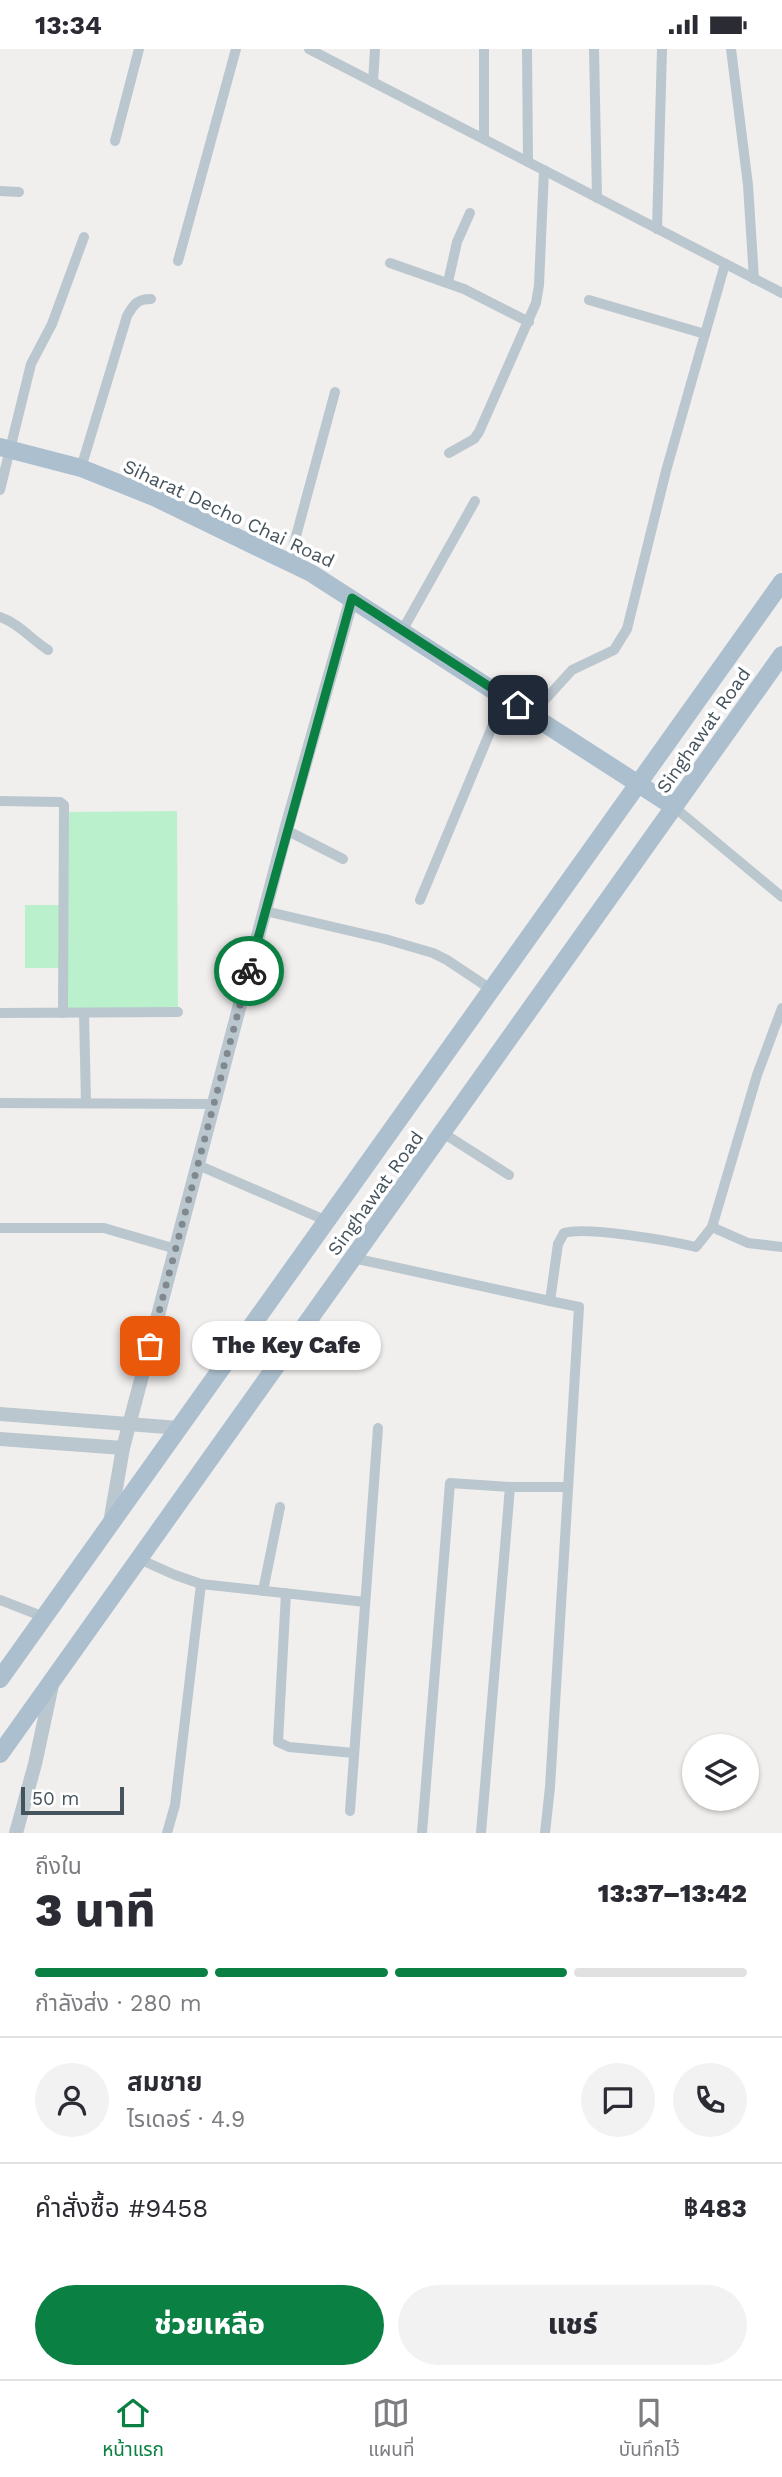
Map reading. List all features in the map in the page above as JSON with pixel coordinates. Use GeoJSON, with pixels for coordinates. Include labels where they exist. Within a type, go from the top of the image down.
{"type":"FeatureCollection","features":[{"type":"Feature","properties":{"kind":"main road","name":"Siharat Decho Chai Road"},"geometry":{"type":"LineString","coordinates":[[5,448],[81,468],[156,498],[312,573],[674,807]]}},
{"type":"Feature","properties":{"kind":"main road","name":"Singhawat Road"},"geometry":{"type":"LineString","coordinates":[[0,1679],[782,582]]}},
{"type":"Feature","properties":{"kind":"main road","name":"Singhawat Road"},"geometry":{"type":"LineString","coordinates":[[0,1753],[674,807],[779,665]]}},
{"type":"Feature","properties":{"kind":"street"},"geometry":{"type":"LineString","coordinates":[[115,141],[139,49]]}},
{"type":"Feature","properties":{"kind":"street"},"geometry":{"type":"LineString","coordinates":[[178,261],[236,49]]}},
{"type":"Feature","properties":{"kind":"street"},"geometry":{"type":"LineString","coordinates":[[373,82],[374,49]]}},
{"type":"Feature","properties":{"kind":"street"},"geometry":{"type":"LineString","coordinates":[[484,49],[484,139]]}},
{"type":"Feature","properties":{"kind":"street"},"geometry":{"type":"LineString","coordinates":[[527,49],[528,162]]}},
{"type":"Feature","properties":{"kind":"street"},"geometry":{"type":"LineString","coordinates":[[594,49],[597,198]]}},
{"type":"Feature","properties":{"kind":"street"},"geometry":{"type":"LineString","coordinates":[[657,229],[662,49]]}},
{"type":"Feature","properties":{"kind":"street"},"geometry":{"type":"LineString","coordinates":[[730,49],[748,185],[754,279]]}},
{"type":"Feature","properties":{"kind":"street"},"geometry":{"type":"LineString","coordinates":[[315,50],[782,293]]}},
{"type":"Feature","properties":{"kind":"street"},"geometry":{"type":"LineString","coordinates":[[449,453],[474,439],[479,432],[529,322],[539,285],[544,170]]}},
{"type":"Feature","properties":{"kind":"street"},"geometry":{"type":"LineString","coordinates":[[0,191],[19,192]]}},
{"type":"Feature","properties":{"kind":"street"},"geometry":{"type":"LineString","coordinates":[[448,282],[457,242],[470,212]]}},
{"type":"Feature","properties":{"kind":"street"},"geometry":{"type":"LineString","coordinates":[[0,491],[5,448],[31,364],[52,324],[85,237]]}},
{"type":"Feature","properties":{"kind":"street"},"geometry":{"type":"LineString","coordinates":[[390,263],[448,282],[529,322]]}},
{"type":"Feature","properties":{"kind":"street"},"geometry":{"type":"LineString","coordinates":[[532,714],[572,670],[614,650],[627,629],[666,471],[725,264]]}},
{"type":"Feature","properties":{"kind":"street"},"geometry":{"type":"LineString","coordinates":[[81,468],[127,316],[135,303],[142,299],[151,299]]}},
{"type":"Feature","properties":{"kind":"street"},"geometry":{"type":"LineString","coordinates":[[589,300],[705,334]]}},
{"type":"Feature","properties":{"kind":"street"},"geometry":{"type":"LineString","coordinates":[[289,562],[335,392]]}},
{"type":"Feature","properties":{"kind":"street"},"geometry":{"type":"LineString","coordinates":[[402,631],[475,501]]}},
{"type":"Feature","properties":{"kind":"street"},"geometry":{"type":"LineString","coordinates":[[110,1523],[123,1448],[286,830],[352,598]]}},
{"type":"Feature","properties":{"kind":"street"},"geometry":{"type":"LineString","coordinates":[[0,617],[16,624],[30,639],[48,650]]}},
{"type":"Feature","properties":{"kind":"street"},"geometry":{"type":"LineString","coordinates":[[420,899],[505,696]]}},
{"type":"Feature","properties":{"kind":"street"},"geometry":{"type":"LineString","coordinates":[[0,801],[60,802],[64,806],[63,1013]]}},
{"type":"Feature","properties":{"kind":"street"},"geometry":{"type":"LineString","coordinates":[[674,807],[782,897]]}},
{"type":"Feature","properties":{"kind":"street"},"geometry":{"type":"LineString","coordinates":[[286,830],[344,859]]}},
{"type":"Feature","properties":{"kind":"street"},"geometry":{"type":"LineString","coordinates":[[265,911],[433,953],[492,990]]}},
{"type":"Feature","properties":{"kind":"street"},"geometry":{"type":"LineString","coordinates":[[550,1301],[558,1244],[564,1233],[576,1231],[632,1236],[696,1247],[712,1227],[757,1075],[782,1008]]}},
{"type":"Feature","properties":{"kind":"street"},"geometry":{"type":"LineString","coordinates":[[0,1013],[178,1012]]}},
{"type":"Feature","properties":{"kind":"street"},"geometry":{"type":"LineString","coordinates":[[84,1013],[86,1103]]}},
{"type":"Feature","properties":{"kind":"street"},"geometry":{"type":"LineString","coordinates":[[0,1104],[214,1104]]}},
{"type":"Feature","properties":{"kind":"street"},"geometry":{"type":"LineString","coordinates":[[443,1133],[509,1175]]}},
{"type":"Feature","properties":{"kind":"street"},"geometry":{"type":"LineString","coordinates":[[198,1165],[327,1221]]}},
{"type":"Feature","properties":{"kind":"street"},"geometry":{"type":"LineString","coordinates":[[712,1227],[748,1243],[782,1247]]}},
{"type":"Feature","properties":{"kind":"street"},"geometry":{"type":"LineString","coordinates":[[0,1228],[104,1228],[176,1249]]}},
{"type":"Feature","properties":{"kind":"street"},"geometry":{"type":"LineString","coordinates":[[353,1258],[579,1307],[545,1833]]}},
{"type":"Feature","properties":{"kind":"street"},"geometry":{"type":"LineString","coordinates":[[0,1414],[179,1428]]}},
{"type":"Feature","properties":{"kind":"street"},"geometry":{"type":"LineString","coordinates":[[350,1811],[378,1428]]}},
{"type":"Feature","properties":{"kind":"street"},"geometry":{"type":"LineString","coordinates":[[0,1439],[123,1448]]}},
{"type":"Feature","properties":{"kind":"street"},"geometry":{"type":"LineString","coordinates":[[422,1833],[450,1483],[568,1487]]}},
{"type":"Feature","properties":{"kind":"street"},"geometry":{"type":"LineString","coordinates":[[481,1833],[510,1487]]}},
{"type":"Feature","properties":{"kind":"street"},"geometry":{"type":"LineString","coordinates":[[263,1591],[280,1507]]}},
{"type":"Feature","properties":{"kind":"street"},"geometry":{"type":"LineString","coordinates":[[139,1559],[201,1584],[365,1602]]}},
{"type":"Feature","properties":{"kind":"street"},"geometry":{"type":"LineString","coordinates":[[167,1833],[175,1805],[201,1584]]}},
{"type":"Feature","properties":{"kind":"street"},"geometry":{"type":"LineString","coordinates":[[286,1593],[278,1742],[286,1747],[354,1753]]}},
{"type":"Feature","properties":{"kind":"street"},"geometry":{"type":"LineString","coordinates":[[0,1600],[44,1617]]}},
{"type":"Feature","properties":{"kind":"street"},"geometry":{"type":"LineString","coordinates":[[16,1833],[54,1678]]}},
{"type":"Feature","properties":{"kind":"green space"},"geometry":{"type":"Polygon","coordinates":[[[177,811],[178,1012],[63,1013],[63,968],[25,968],[25,905],[63,905],[64,812],[177,811]]]}},
{"type":"Feature","properties":{"kind":"way so far"},"geometry":{"type":"LineString","coordinates":[[150,1346],[249,971]]}},
{"type":"Feature","properties":{"kind":"place","name":"The Key Cafe"},"geometry":{"type":"Point","coordinates":[150,1346]}},
{"type":"Feature","properties":{"kind":"route"},"geometry":{"type":"LineString","coordinates":[[249,971],[352,598],[518,705]]}}]}
